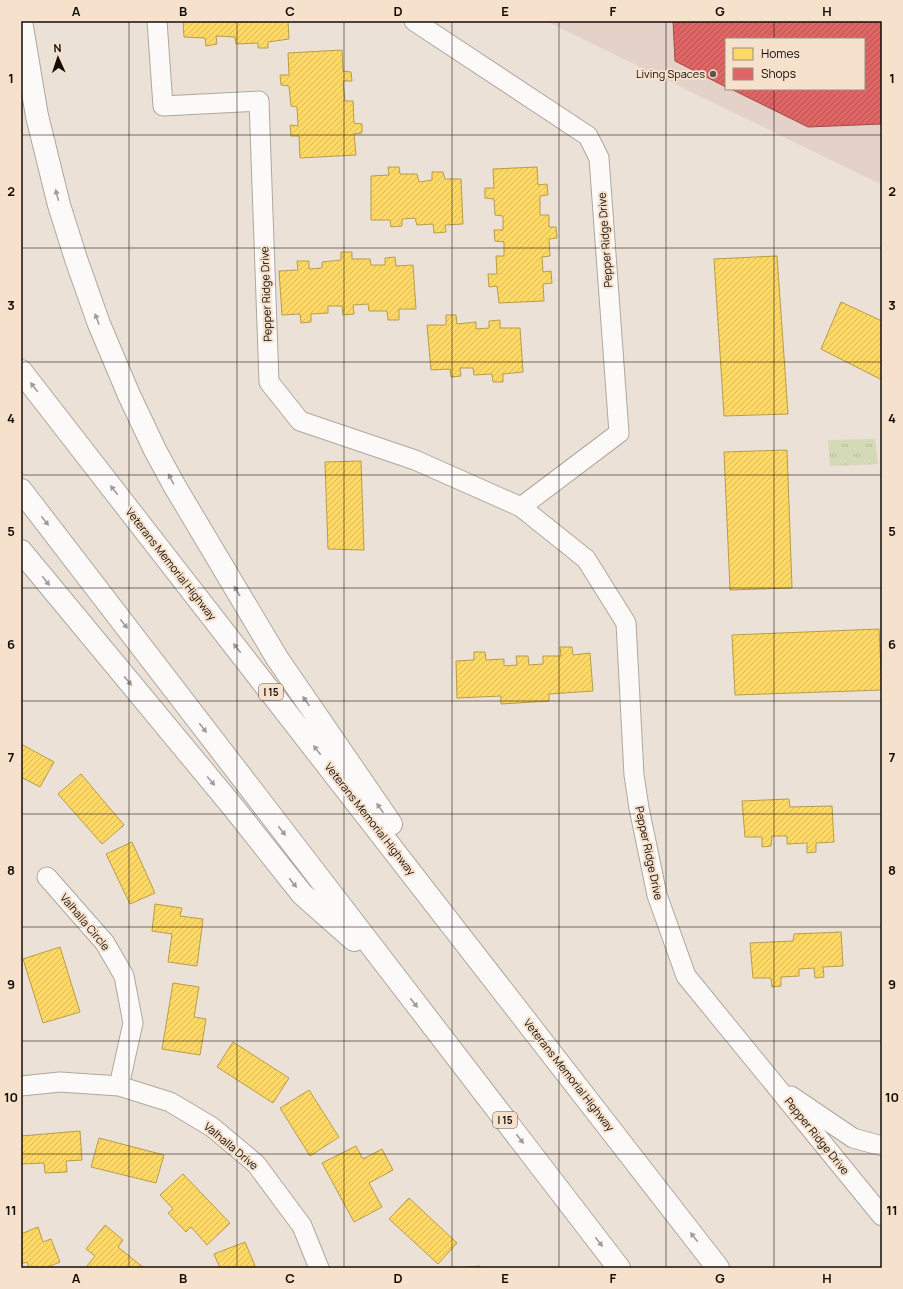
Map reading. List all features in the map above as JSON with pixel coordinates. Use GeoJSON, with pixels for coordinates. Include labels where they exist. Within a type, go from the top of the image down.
{"type":"FeatureCollection","features":[{"type":"Feature","properties":{"kind":"highway"},"geometry":{"type":"LineString","coordinates":[[21,21],[37,116],[50,171],[74,254],[104,339],[120,377],[152,444],[277,658],[521,1013]]}},
{"type":"Feature","properties":{"kind":"highway","name":"Veterans Memorial Highway"},"geometry":{"type":"LineString","coordinates":[[21,371],[718,1268]]}},
{"type":"Feature","properties":{"kind":"highway","name":"I 15"},"geometry":{"type":"LineString","coordinates":[[21,490],[619,1268]]}},
{"type":"Feature","properties":{"kind":"highway"},"geometry":{"type":"LineString","coordinates":[[21,551],[228,801],[302,894],[391,972]]}},
{"type":"Feature","properties":{"kind":"street","name":"Pepper Ridge Drive"},"geometry":{"type":"LineString","coordinates":[[157,21],[163,106],[259,101],[269,382],[300,421],[415,460],[521,507],[586,559],[626,623],[634,775],[639,808],[656,895],[686,976],[882,1216]]}},
{"type":"Feature","properties":{"kind":"street","name":"Pepper Ridge Drive"},"geometry":{"type":"LineString","coordinates":[[414,21],[588,136],[599,158],[618,433],[521,507]]}},
{"type":"Feature","properties":{"kind":"street","name":"Valhalla Circle"},"geometry":{"type":"LineString","coordinates":[[47,877],[105,943],[124,976],[133,1023],[119,1086]]}},
{"type":"Feature","properties":{"kind":"street","name":"Valhalla Drive"},"geometry":{"type":"LineString","coordinates":[[21,1086],[60,1082],[119,1086],[170,1102],[212,1127],[256,1164],[302,1226],[319,1268]]}},
{"type":"Feature","properties":{"kind":"street"},"geometry":{"type":"LineString","coordinates":[[775,1085],[853,1138],[882,1146]]}},
{"type":"Feature","properties":{"kind":"shaded area"},"geometry":{"type":"Polygon","coordinates":[[[546,21],[882,21],[882,185],[546,21]]]}},
{"type":"Feature","properties":{"kind":"green space"},"geometry":{"type":"Polygon","coordinates":[[[875,439],[878,464],[830,466],[828,440],[875,439]]]}},
{"type":"Feature","properties":{"kind":"building: Homes"},"geometry":{"type":"Polygon","coordinates":[[[183,21],[288,21],[289,39],[268,42],[268,48],[258,48],[258,43],[236,44],[235,37],[216,36],[217,44],[206,46],[205,38],[184,37],[183,21]]]}},
{"type":"Feature","properties":{"kind":"building: Homes"},"geometry":{"type":"Polygon","coordinates":[[[342,50],[343,71],[351,72],[352,81],[343,81],[345,101],[353,101],[354,123],[362,124],[362,133],[354,134],[356,155],[300,158],[299,136],[291,136],[290,125],[298,126],[297,107],[291,106],[289,86],[281,85],[280,75],[289,75],[288,53],[342,50]]]}},
{"type":"Feature","properties":{"kind":"building: Homes"},"geometry":{"type":"Polygon","coordinates":[[[388,167],[399,167],[400,174],[417,174],[419,182],[432,180],[432,172],[443,172],[445,179],[461,179],[463,224],[445,225],[446,232],[434,233],[433,224],[417,225],[415,218],[402,219],[402,226],[391,227],[390,220],[371,220],[371,176],[389,175],[388,167]]]}},
{"type":"Feature","properties":{"kind":"building: Homes"},"geometry":{"type":"Polygon","coordinates":[[[537,167],[538,185],[547,184],[548,195],[540,196],[540,215],[549,215],[549,227],[556,227],[557,238],[549,239],[550,256],[542,257],[543,272],[551,271],[552,283],[543,284],[544,301],[499,303],[497,286],[489,287],[488,274],[497,274],[496,256],[504,256],[504,242],[495,241],[494,230],[503,230],[503,216],[495,215],[494,199],[485,198],[485,188],[494,188],[493,169],[537,167]]]}},
{"type":"Feature","properties":{"kind":"building: Homes"},"geometry":{"type":"Polygon","coordinates":[[[341,252],[352,252],[352,259],[370,259],[371,265],[385,265],[385,258],[395,257],[396,266],[413,265],[416,309],[399,309],[399,320],[388,320],[387,311],[369,311],[368,304],[353,305],[354,314],[343,315],[342,306],[328,306],[328,313],[311,314],[311,322],[301,323],[300,314],[282,315],[279,271],[298,270],[297,261],[309,261],[309,269],[322,268],[322,262],[341,260],[341,252]]]}},
{"type":"Feature","properties":{"kind":"building: Homes"},"geometry":{"type":"Polygon","coordinates":[[[777,256],[788,414],[724,416],[714,259],[777,256]]]}},
{"type":"Feature","properties":{"kind":"building: Homes"},"geometry":{"type":"Polygon","coordinates":[[[841,302],[882,321],[882,380],[821,349],[841,302]]]}},
{"type":"Feature","properties":{"kind":"building: Homes"},"geometry":{"type":"Polygon","coordinates":[[[446,315],[456,315],[457,324],[476,322],[476,329],[489,328],[489,321],[500,320],[500,328],[520,328],[523,372],[503,374],[503,382],[493,382],[492,374],[474,375],[473,368],[460,368],[461,376],[451,377],[450,369],[431,370],[427,325],[446,325],[446,315]]]}},
{"type":"Feature","properties":{"kind":"building: Homes"},"geometry":{"type":"Polygon","coordinates":[[[787,450],[792,588],[730,590],[724,452],[787,450]]]}},
{"type":"Feature","properties":{"kind":"building: Homes"},"geometry":{"type":"Polygon","coordinates":[[[361,461],[364,550],[328,549],[325,462],[361,461]]]}},
{"type":"Feature","properties":{"kind":"building: Homes"},"geometry":{"type":"Polygon","coordinates":[[[879,629],[882,690],[735,695],[732,635],[879,629]]]}},
{"type":"Feature","properties":{"kind":"building: Homes"},"geometry":{"type":"Polygon","coordinates":[[[560,647],[572,647],[573,655],[590,653],[593,691],[549,694],[549,701],[501,704],[501,696],[457,698],[456,661],[474,660],[474,652],[485,652],[486,660],[504,659],[504,666],[517,665],[516,656],[528,656],[529,665],[543,664],[543,656],[561,656],[560,647]]]}},
{"type":"Feature","properties":{"kind":"building: Homes"},"geometry":{"type":"Polygon","coordinates":[[[21,744],[54,762],[40,787],[21,777],[21,744]]]}},
{"type":"Feature","properties":{"kind":"building: Homes"},"geometry":{"type":"Polygon","coordinates":[[[81,774],[124,825],[102,844],[58,794],[81,774]]]}},
{"type":"Feature","properties":{"kind":"building: Homes"},"geometry":{"type":"Polygon","coordinates":[[[789,799],[790,807],[832,806],[834,842],[816,843],[816,852],[807,853],[807,843],[787,844],[787,836],[772,836],[771,846],[762,847],[762,837],[745,837],[742,801],[789,799]]]}},
{"type":"Feature","properties":{"kind":"building: Homes"},"geometry":{"type":"Polygon","coordinates":[[[132,842],[155,893],[130,904],[106,854],[132,842]]]}},
{"type":"Feature","properties":{"kind":"building: Homes"},"geometry":{"type":"Polygon","coordinates":[[[155,904],[182,908],[180,916],[203,919],[197,966],[168,962],[172,934],[152,931],[155,904]]]}},
{"type":"Feature","properties":{"kind":"building: Homes"},"geometry":{"type":"Polygon","coordinates":[[[841,932],[843,966],[823,967],[824,977],[815,978],[814,968],[799,969],[799,976],[781,977],[781,986],[772,987],[771,978],[753,978],[750,943],[793,941],[794,934],[841,932]]]}},
{"type":"Feature","properties":{"kind":"building: Homes"},"geometry":{"type":"Polygon","coordinates":[[[60,947],[80,1012],[43,1023],[23,959],[60,947]]]}},
{"type":"Feature","properties":{"kind":"building: Homes"},"geometry":{"type":"Polygon","coordinates":[[[173,983],[199,987],[194,1017],[206,1019],[200,1055],[162,1049],[173,983]]]}},
{"type":"Feature","properties":{"kind":"building: Homes"},"geometry":{"type":"Polygon","coordinates":[[[233,1042],[289,1078],[273,1103],[217,1067],[233,1042]]]}},
{"type":"Feature","properties":{"kind":"building: Homes"},"geometry":{"type":"Polygon","coordinates":[[[309,1090],[339,1137],[310,1156],[280,1108],[309,1090]]]}},
{"type":"Feature","properties":{"kind":"building: Homes"},"geometry":{"type":"Polygon","coordinates":[[[80,1131],[82,1160],[66,1161],[67,1172],[45,1173],[44,1163],[21,1164],[21,1136],[80,1131]]]}},
{"type":"Feature","properties":{"kind":"building: Homes"},"geometry":{"type":"Polygon","coordinates":[[[99,1138],[164,1155],[156,1183],[91,1167],[99,1138]]]}},
{"type":"Feature","properties":{"kind":"building: Homes"},"geometry":{"type":"Polygon","coordinates":[[[356,1146],[363,1159],[382,1149],[393,1170],[369,1183],[382,1207],[354,1222],[322,1163],[356,1146]]]}},
{"type":"Feature","properties":{"kind":"building: Homes"},"geometry":{"type":"Polygon","coordinates":[[[183,1174],[230,1223],[207,1245],[191,1227],[186,1232],[168,1213],[173,1209],[160,1195],[183,1174]]]}},
{"type":"Feature","properties":{"kind":"building: Homes"},"geometry":{"type":"Polygon","coordinates":[[[409,1198],[457,1243],[438,1264],[389,1219],[409,1198]]]}},
{"type":"Feature","properties":{"kind":"building: Homes"},"geometry":{"type":"Polygon","coordinates":[[[105,1225],[123,1240],[118,1247],[144,1268],[89,1268],[87,1266],[95,1256],[86,1249],[105,1225]]]}},
{"type":"Feature","properties":{"kind":"building: Homes"},"geometry":{"type":"Polygon","coordinates":[[[38,1227],[43,1242],[51,1239],[60,1262],[45,1268],[29,1268],[27,1262],[21,1264],[21,1234],[38,1227]]]}},
{"type":"Feature","properties":{"kind":"building: Homes"},"geometry":{"type":"Polygon","coordinates":[[[245,1242],[256,1268],[220,1268],[214,1254],[245,1242]]]}},
{"type":"Feature","properties":{"kind":"building: Homes"},"geometry":{"type":"Polygon","coordinates":[[[480,1266],[480,1268],[456,1268],[480,1266]]]}},
{"type":"Feature","properties":{"kind":"building: Shops","name":"Living Spaces"},"geometry":{"type":"Polygon","coordinates":[[[673,21],[882,21],[882,124],[808,127],[733,90],[865,90],[865,38],[725,38],[725,86],[675,61],[673,21]]]}},
{"type":"Feature","properties":{"kind":"place","name":"Living Spaces"},"geometry":{"type":"Point","coordinates":[713,74]}}]}
